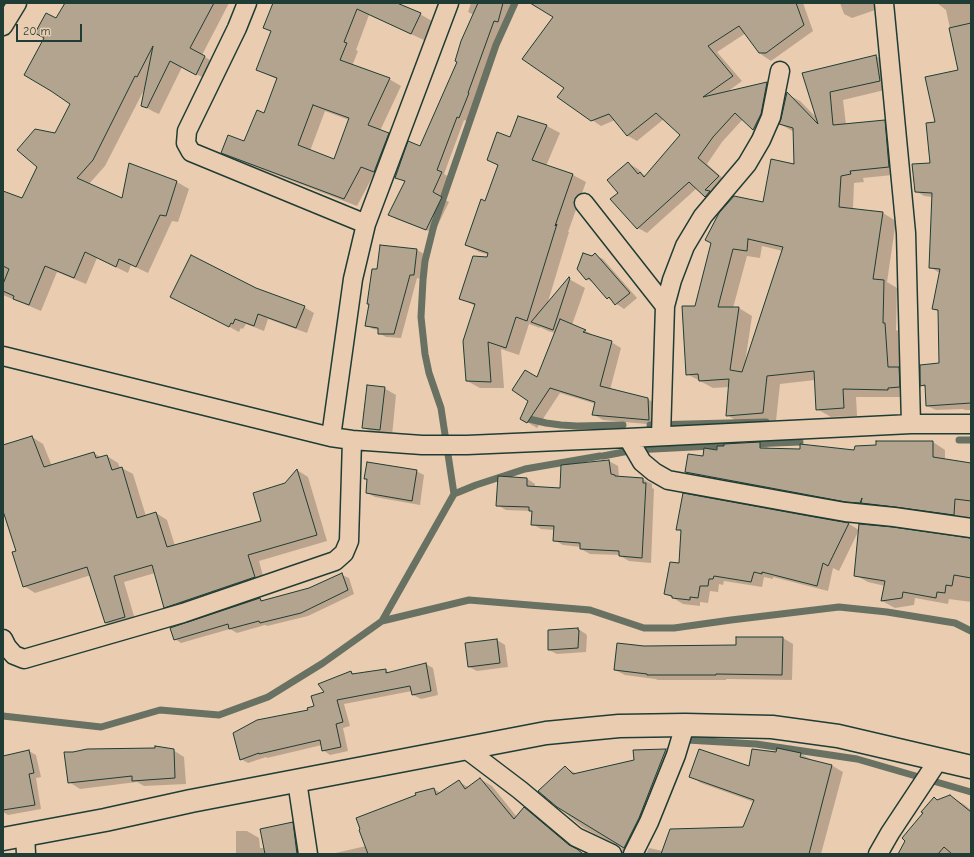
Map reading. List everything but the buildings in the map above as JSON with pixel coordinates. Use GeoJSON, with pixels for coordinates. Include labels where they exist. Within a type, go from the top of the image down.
{"type":"FeatureCollection","features":[{"type":"Feature","properties":{"kind":"main road"},"geometry":{"type":"LineString","coordinates":[[3,839],[26,844],[105,820],[191,801],[546,733],[619,726],[685,725],[772,727],[838,736],[971,766]]}},
{"type":"Feature","properties":{"kind":"street"},"geometry":{"type":"LineString","coordinates":[[3,26],[17,3]]}},
{"type":"Feature","properties":{"kind":"street"},"geometry":{"type":"LineString","coordinates":[[247,3],[237,28],[187,131],[186,144],[191,152],[366,224]]}},
{"type":"Feature","properties":{"kind":"street"},"geometry":{"type":"LineString","coordinates":[[331,437],[353,279],[366,224],[449,3]]}},
{"type":"Feature","properties":{"kind":"street"},"geometry":{"type":"LineString","coordinates":[[884,3],[906,232],[911,424]]}},
{"type":"Feature","properties":{"kind":"street"},"geometry":{"type":"LineString","coordinates":[[661,436],[665,306],[672,280],[685,246],[703,216],[747,164],[761,140],[771,117],[780,71]]}},
{"type":"Feature","properties":{"kind":"street"},"geometry":{"type":"LineString","coordinates":[[584,203],[665,306]]}},
{"type":"Feature","properties":{"kind":"street"},"geometry":{"type":"LineString","coordinates":[[3,356],[331,437],[422,445],[628,438],[911,424],[971,424]]}},
{"type":"Feature","properties":{"kind":"street"},"geometry":{"type":"LineString","coordinates":[[628,438],[642,462],[654,472],[668,480],[845,512],[894,517],[971,528]]}},
{"type":"Feature","properties":{"kind":"street"},"geometry":{"type":"LineString","coordinates":[[3,639],[7,647],[14,655],[24,659],[183,613],[335,561],[344,553],[349,541],[352,440]]}},
{"type":"Feature","properties":{"kind":"street"},"geometry":{"type":"LineString","coordinates":[[633,854],[652,815],[676,754],[685,725]]}},
{"type":"Feature","properties":{"kind":"street"},"geometry":{"type":"LineString","coordinates":[[466,749],[520,790],[576,837],[612,854]]}},
{"type":"Feature","properties":{"kind":"street"},"geometry":{"type":"LineString","coordinates":[[878,854],[890,833],[939,759]]}},
{"type":"Feature","properties":{"kind":"street"},"geometry":{"type":"LineString","coordinates":[[297,781],[308,854]]}},
{"type":"Feature","properties":{"kind":"waterway"},"geometry":{"type":"LineString","coordinates":[[382,621],[454,494],[441,408],[429,373],[425,354],[421,317],[425,261],[434,225],[496,45],[515,3]]}},
{"type":"Feature","properties":{"kind":"waterway"},"geometry":{"type":"LineString","coordinates":[[525,418],[561,425],[623,425]]}},
{"type":"Feature","properties":{"kind":"waterway"},"geometry":{"type":"LineString","coordinates":[[650,425],[766,422]]}},
{"type":"Feature","properties":{"kind":"waterway"},"geometry":{"type":"LineString","coordinates":[[959,440],[971,440]]}},
{"type":"Feature","properties":{"kind":"waterway"},"geometry":{"type":"LineString","coordinates":[[750,444],[800,442]]}},
{"type":"Feature","properties":{"kind":"waterway"},"geometry":{"type":"LineString","coordinates":[[603,456],[634,450],[732,445]]}},
{"type":"Feature","properties":{"kind":"waterway"},"geometry":{"type":"LineString","coordinates":[[454,494],[525,469],[600,456]]}},
{"type":"Feature","properties":{"kind":"waterway"},"geometry":{"type":"LineString","coordinates":[[3,716],[101,727],[160,710],[219,715],[268,697],[323,663],[382,621],[469,600],[590,610],[644,628],[674,628],[839,607],[887,612],[955,623],[971,631]]}},
{"type":"Feature","properties":{"kind":"waterway"},"geometry":{"type":"LineString","coordinates":[[687,740],[756,744],[857,759],[971,792]]}}]}
